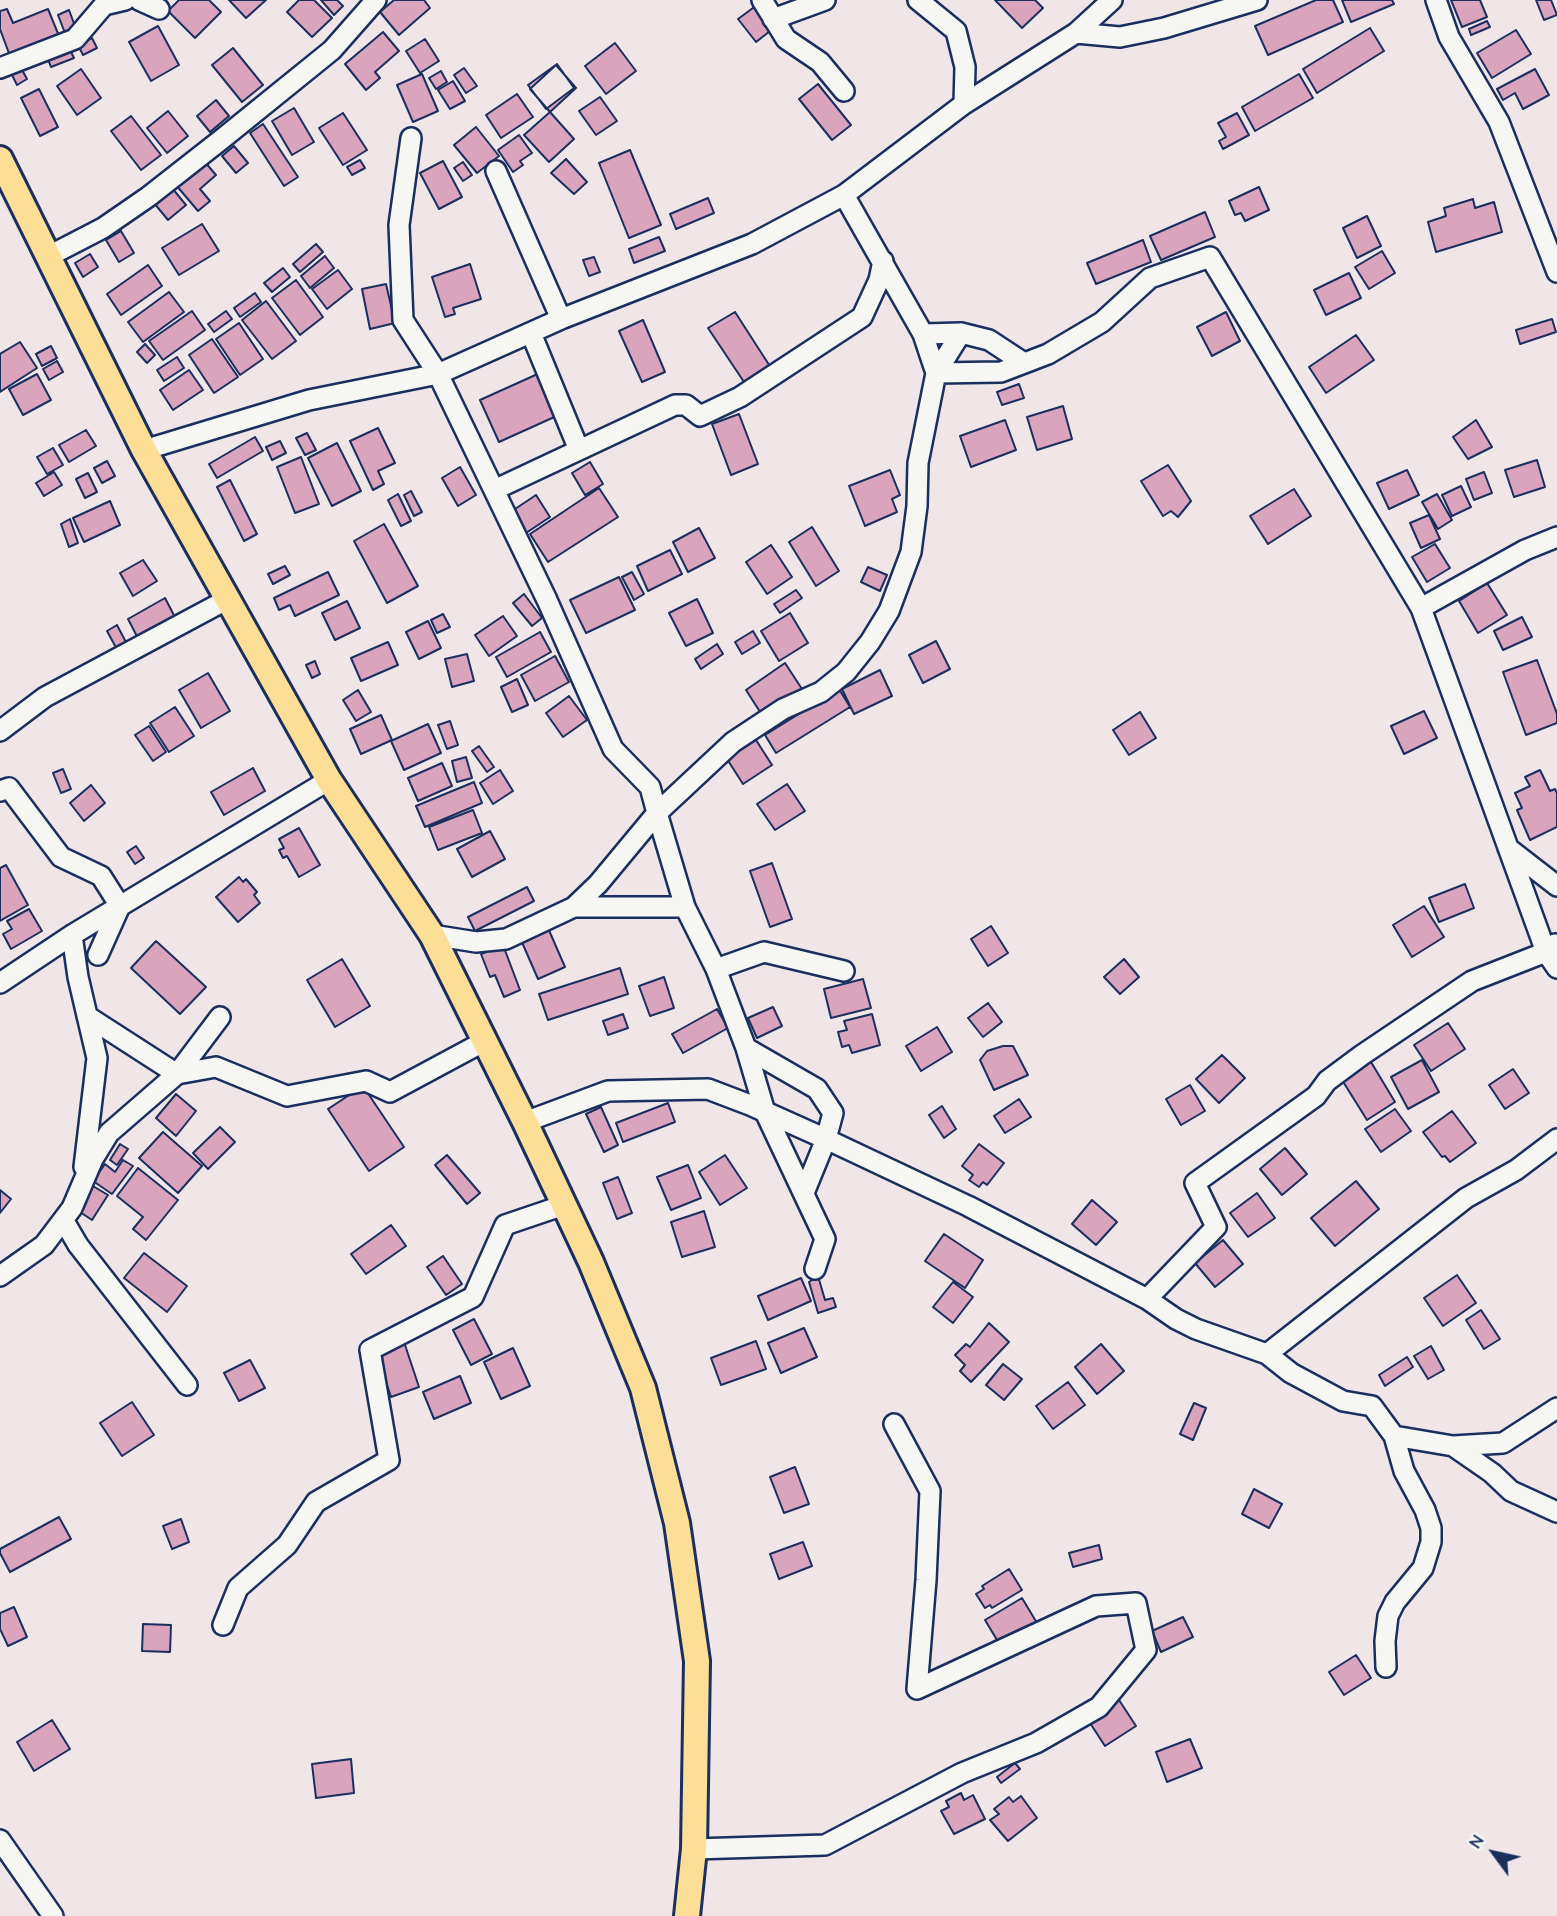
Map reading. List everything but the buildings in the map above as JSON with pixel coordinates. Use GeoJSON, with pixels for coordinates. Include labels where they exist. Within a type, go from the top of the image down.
{"type":"FeatureCollection","features":[{"type":"Feature","properties":{"kind":"main road"},"geometry":{"type":"LineString","coordinates":[[0,159],[144,450],[329,780],[432,935],[526,1122],[591,1262],[643,1388],[677,1523],[697,1661],[694,1849],[687,1916]]}},
{"type":"Feature","properties":{"kind":"street"},"geometry":{"type":"LineString","coordinates":[[0,68],[75,39],[104,5],[123,0]]}},
{"type":"Feature","properties":{"kind":"street"},"geometry":{"type":"LineString","coordinates":[[139,0],[159,9]]}},
{"type":"Feature","properties":{"kind":"street"},"geometry":{"type":"LineString","coordinates":[[47,257],[103,228],[148,197],[332,50],[376,0]]}},
{"type":"Feature","properties":{"kind":"street"},"geometry":{"type":"LineString","coordinates":[[762,0],[786,39],[820,62],[844,91]]}},
{"type":"Feature","properties":{"kind":"street"},"geometry":{"type":"LineString","coordinates":[[773,19],[825,0]]}},
{"type":"Feature","properties":{"kind":"street"},"geometry":{"type":"LineString","coordinates":[[918,0],[956,31],[965,68],[964,104]]}},
{"type":"Feature","properties":{"kind":"street"},"geometry":{"type":"LineString","coordinates":[[144,450],[309,400],[438,374],[561,319],[752,244],[844,195],[964,104],[1076,33],[1112,0]]}},
{"type":"Feature","properties":{"kind":"street"},"geometry":{"type":"LineString","coordinates":[[1076,33],[1120,37],[1164,28],[1257,0]]}},
{"type":"Feature","properties":{"kind":"street"},"geometry":{"type":"LineString","coordinates":[[1436,0],[1449,37],[1499,122],[1557,272]]}},
{"type":"Feature","properties":{"kind":"street"},"geometry":{"type":"LineString","coordinates":[[411,138],[399,225],[403,320],[438,374],[547,600],[613,749],[650,787],[685,907],[716,969],[746,1048],[765,1112],[825,1239],[814,1269]]}},
{"type":"Feature","properties":{"kind":"street"},"geometry":{"type":"LineString","coordinates":[[496,172],[561,319]]}},
{"type":"Feature","properties":{"kind":"street"},"geometry":{"type":"LineString","coordinates":[[844,195],[923,334],[936,373]]}},
{"type":"Feature","properties":{"kind":"street"},"geometry":{"type":"LineString","coordinates":[[936,373],[1001,372],[1048,354],[1102,322],[1150,278],[1210,257],[1421,608],[1507,848],[1551,947],[1557,968]]}},
{"type":"Feature","properties":{"kind":"street"},"geometry":{"type":"LineString","coordinates":[[494,490],[675,405],[686,405],[700,416],[740,397],[862,317],[879,280],[883,261]]}},
{"type":"Feature","properties":{"kind":"street"},"geometry":{"type":"LineString","coordinates":[[531,333],[579,450]]}},
{"type":"Feature","properties":{"kind":"street"},"geometry":{"type":"LineString","coordinates":[[923,334],[961,333],[989,340],[1024,363]]}},
{"type":"Feature","properties":{"kind":"street"},"geometry":{"type":"LineString","coordinates":[[432,935],[475,942],[506,939],[574,908],[598,884],[657,813],[733,742],[783,709],[821,692],[846,672],[870,642],[889,611],[911,552],[917,506],[918,463],[936,373],[961,333]]}},
{"type":"Feature","properties":{"kind":"street"},"geometry":{"type":"LineString","coordinates":[[1421,608],[1525,550],[1557,537]]}},
{"type":"Feature","properties":{"kind":"street"},"geometry":{"type":"LineString","coordinates":[[0,731],[45,697],[228,599]]}},
{"type":"Feature","properties":{"kind":"street"},"geometry":{"type":"LineString","coordinates":[[0,983],[72,935],[329,780]]}},
{"type":"Feature","properties":{"kind":"street"},"geometry":{"type":"LineString","coordinates":[[3,783],[61,857],[101,876],[121,906]]}},
{"type":"Feature","properties":{"kind":"street"},"geometry":{"type":"LineString","coordinates":[[1507,848],[1557,886]]}},
{"type":"Feature","properties":{"kind":"street"},"geometry":{"type":"LineString","coordinates":[[98,956],[121,906]]}},
{"type":"Feature","properties":{"kind":"street"},"geometry":{"type":"LineString","coordinates":[[574,908],[685,907]]}},
{"type":"Feature","properties":{"kind":"street"},"geometry":{"type":"LineString","coordinates":[[72,935],[97,1058],[89,1143],[81,1185]]}},
{"type":"Feature","properties":{"kind":"street"},"geometry":{"type":"LineString","coordinates":[[1147,1299],[1216,1227],[1195,1183],[1316,1096],[1327,1082],[1362,1055],[1472,981],[1551,947]]}},
{"type":"Feature","properties":{"kind":"street"},"geometry":{"type":"LineString","coordinates":[[716,969],[764,952],[844,971]]}},
{"type":"Feature","properties":{"kind":"street"},"geometry":{"type":"LineString","coordinates":[[87,1016],[177,1074],[216,1067],[287,1097],[366,1081],[390,1092],[485,1041]]}},
{"type":"Feature","properties":{"kind":"street"},"geometry":{"type":"LineString","coordinates":[[0,1276],[34,1254],[64,1221],[109,1133],[177,1074],[220,1017]]}},
{"type":"Feature","properties":{"kind":"street"},"geometry":{"type":"LineString","coordinates":[[746,1048],[817,1089],[833,1114],[804,1194]]}},
{"type":"Feature","properties":{"kind":"street"},"geometry":{"type":"LineString","coordinates":[[526,1122],[608,1091],[708,1089],[826,1139],[968,1206],[1147,1299],[1196,1329],[1267,1354],[1291,1373],[1343,1401],[1372,1406],[1394,1436],[1404,1471],[1425,1510],[1431,1528],[1431,1542],[1423,1568],[1395,1602],[1388,1616],[1386,1667]]}},
{"type":"Feature","properties":{"kind":"street"},"geometry":{"type":"LineString","coordinates":[[1267,1354],[1466,1198],[1516,1170],[1557,1139]]}},
{"type":"Feature","properties":{"kind":"street"},"geometry":{"type":"LineString","coordinates":[[223,1625],[238,1588],[286,1545],[316,1502],[389,1460],[370,1350],[473,1297],[505,1225],[564,1205]]}},
{"type":"Feature","properties":{"kind":"street"},"geometry":{"type":"LineString","coordinates":[[64,1221],[78,1245],[187,1385]]}},
{"type":"Feature","properties":{"kind":"street"},"geometry":{"type":"LineString","coordinates":[[1394,1436],[1453,1446],[1503,1443],[1557,1408]]}},
{"type":"Feature","properties":{"kind":"street"},"geometry":{"type":"LineString","coordinates":[[694,1849],[825,1845],[962,1773],[1036,1742],[1098,1707],[1146,1650],[1136,1603],[1096,1606],[917,1689],[930,1491],[894,1424]]}},
{"type":"Feature","properties":{"kind":"street"},"geometry":{"type":"LineString","coordinates":[[1453,1446],[1492,1473],[1511,1491],[1557,1512]]}},
{"type":"Feature","properties":{"kind":"street"},"geometry":{"type":"LineString","coordinates":[[0,1840],[53,1916]]}}]}
